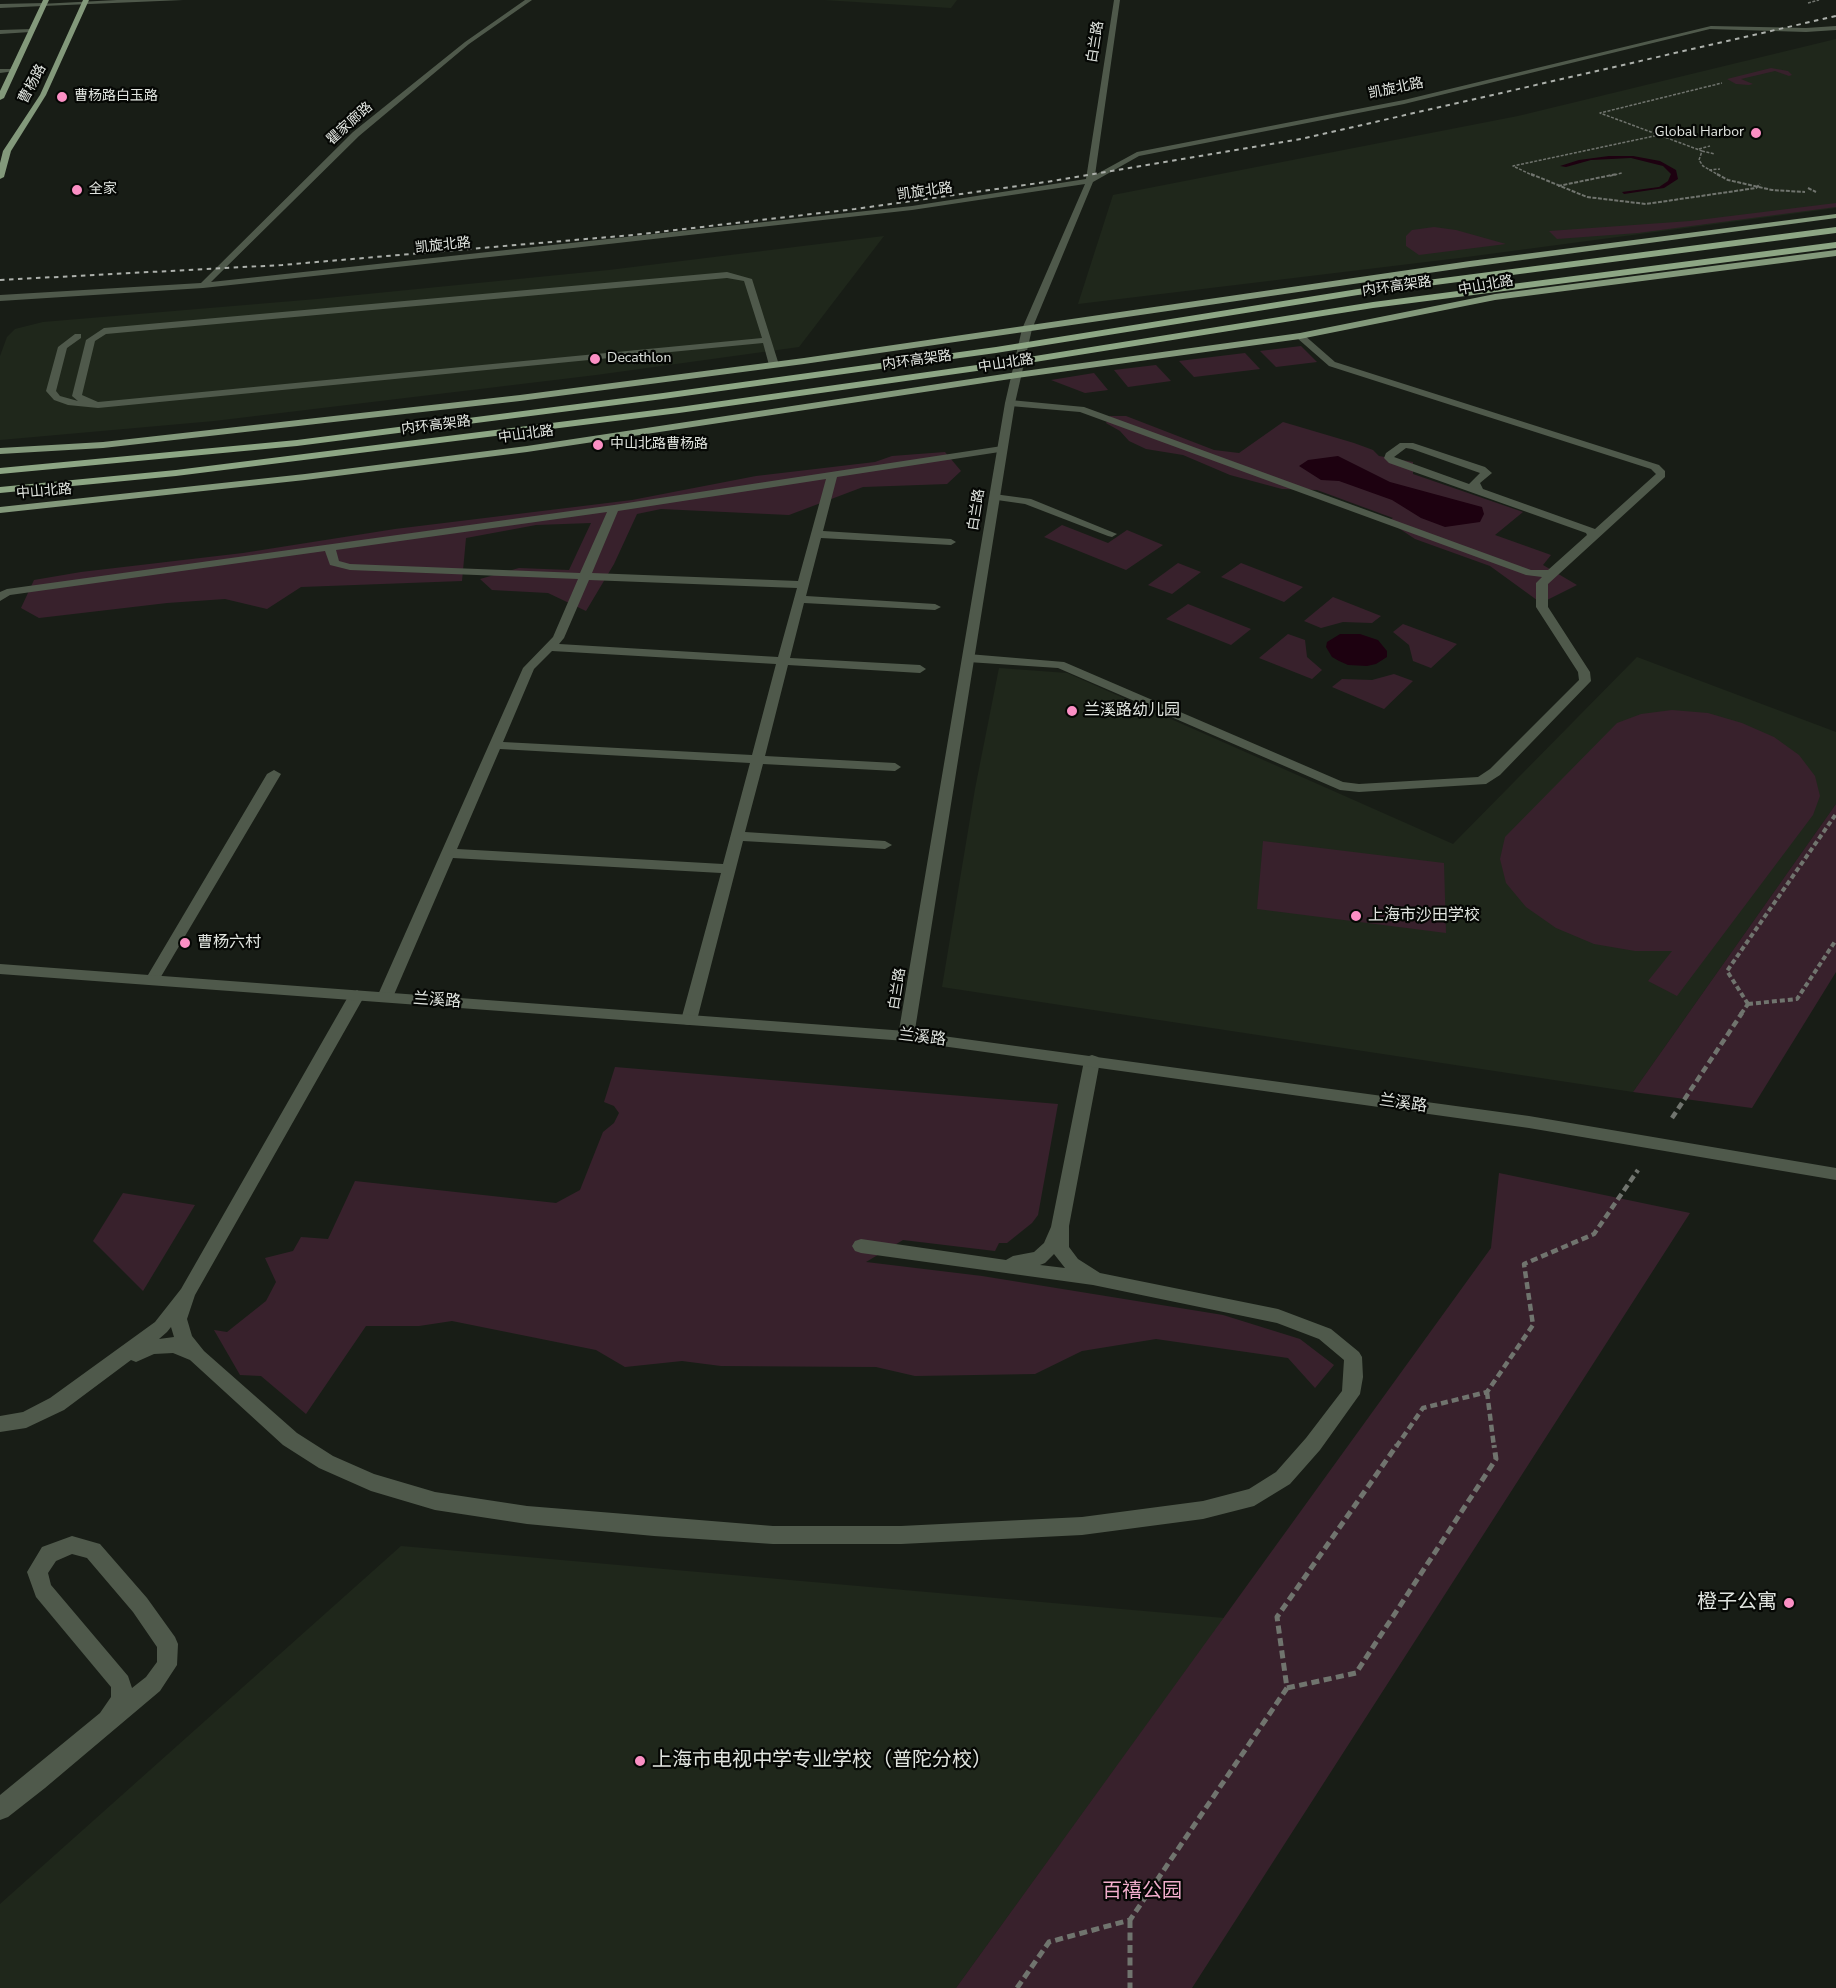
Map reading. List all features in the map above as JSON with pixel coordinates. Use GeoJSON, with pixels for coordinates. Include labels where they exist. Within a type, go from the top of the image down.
{"type":"FeatureCollection","features":[{"type":"Feature","properties":{"kind":"highway","name":"内环高架路"},"geometry":{"type":"LineString","coordinates":[[0,471],[297,443],[663,396],[996,350],[1358,292],[1836,230]]}},
{"type":"Feature","properties":{"kind":"highway","name":"内环高架路"},"geometry":{"type":"LineString","coordinates":[[0,490],[188,471],[679,410],[991,366],[1373,305],[1836,245]]}},
{"type":"Feature","properties":{"kind":"highway"},"geometry":{"type":"LineString","coordinates":[[1727,259],[1836,252]]}},
{"type":"Feature","properties":{"kind":"main road","name":"曹杨路"},"geometry":{"type":"LineString","coordinates":[[0,177],[7,151],[43,95],[86,1]]}},
{"type":"Feature","properties":{"kind":"main road","name":"曹杨路"},"geometry":{"type":"LineString","coordinates":[[0,98],[44,2]]}},
{"type":"Feature","properties":{"kind":"main road","name":"中山北路"},"geometry":{"type":"LineString","coordinates":[[0,451],[103,445],[304,424],[774,364],[1482,263],[1836,216]]}},
{"type":"Feature","properties":{"kind":"main road","name":"中山北路"},"geometry":{"type":"LineString","coordinates":[[0,510],[294,478],[527,449],[1017,375],[1300,336],[1495,297],[1836,252]]}},
{"type":"Feature","properties":{"kind":"street"},"geometry":{"type":"LineString","coordinates":[[0,6],[44,2],[180,0]]}},
{"type":"Feature","properties":{"kind":"street","name":"瞿家廊路"},"geometry":{"type":"LineString","coordinates":[[203,285],[356,134],[467,42],[529,0]]}},
{"type":"Feature","properties":{"kind":"street","name":"白兰路"},"geometry":{"type":"LineString","coordinates":[[906,1036],[1010,403],[1027,329],[1090,181],[1117,0]]}},
{"type":"Feature","properties":{"kind":"street","name":"凯旋北路"},"geometry":{"type":"LineString","coordinates":[[0,298],[203,285],[912,208],[1090,181],[1137,154],[1404,102],[1711,28],[1806,30],[1836,28]]}},
{"type":"Feature","properties":{"kind":"street"},"geometry":{"type":"LineString","coordinates":[[0,32],[30,30]]}},
{"type":"Feature","properties":{"kind":"street"},"geometry":{"type":"LineString","coordinates":[[0,71],[12,71]]}},
{"type":"Feature","properties":{"kind":"street"},"geometry":{"type":"LineString","coordinates":[[98,405],[77,396],[92,340],[104,331],[727,275],[748,279],[774,364]]}},
{"type":"Feature","properties":{"kind":"street"},"geometry":{"type":"LineString","coordinates":[[78,336],[63,347],[51,390],[57,398],[70,403],[98,405],[767,340]]}},
{"type":"Feature","properties":{"kind":"street"},"geometry":{"type":"LineString","coordinates":[[968,658],[1059,665],[1068,668],[1341,786],[1359,788],[1481,781],[1495,772],[1585,681],[1580,664],[1542,607],[1547,579],[1660,475],[1660,471],[1655,467],[1332,364],[1300,336]]}},
{"type":"Feature","properties":{"kind":"street"},"geometry":{"type":"LineString","coordinates":[[1010,403],[1081,409],[1547,579]]}},
{"type":"Feature","properties":{"kind":"street"},"geometry":{"type":"LineString","coordinates":[[1479,491],[1474,486],[1475,482],[1487,472],[1480,468],[1413,446],[1404,446],[1390,455],[1389,458],[1392,461],[1479,491],[1582,526],[1591,531],[1593,536]]}},
{"type":"Feature","properties":{"kind":"street"},"geometry":{"type":"LineString","coordinates":[[0,598],[7,592],[614,508],[1002,449]]}},
{"type":"Feature","properties":{"kind":"street"},"geometry":{"type":"LineString","coordinates":[[689,1020],[832,476]]}},
{"type":"Feature","properties":{"kind":"street"},"geometry":{"type":"LineString","coordinates":[[994,497],[1027,501],[1112,534]]}},
{"type":"Feature","properties":{"kind":"street"},"geometry":{"type":"LineString","coordinates":[[385,997],[529,668],[558,638],[614,508]]}},
{"type":"Feature","properties":{"kind":"street"},"geometry":{"type":"LineString","coordinates":[[1582,526],[1602,527]]}},
{"type":"Feature","properties":{"kind":"street"},"geometry":{"type":"LineString","coordinates":[[816,534],[951,542]]}},
{"type":"Feature","properties":{"kind":"street"},"geometry":{"type":"LineString","coordinates":[[330,548],[334,563],[350,567],[803,585]]}},
{"type":"Feature","properties":{"kind":"street"},"geometry":{"type":"LineString","coordinates":[[799,599],[935,607]]}},
{"type":"Feature","properties":{"kind":"street"},"geometry":{"type":"LineString","coordinates":[[548,648],[920,669]]}},
{"type":"Feature","properties":{"kind":"street"},"geometry":{"type":"LineString","coordinates":[[495,745],[895,767]]}},
{"type":"Feature","properties":{"kind":"street"},"geometry":{"type":"LineString","coordinates":[[152,980],[274,774]]}},
{"type":"Feature","properties":{"kind":"street"},"geometry":{"type":"LineString","coordinates":[[736,836],[885,845]]}},
{"type":"Feature","properties":{"kind":"street"},"geometry":{"type":"LineString","coordinates":[[448,852],[728,869]]}},
{"type":"Feature","properties":{"kind":"street","name":"兰溪路"},"geometry":{"type":"LineString","coordinates":[[0,969],[906,1036],[1529,1122],[1836,1174]]}},
{"type":"Feature","properties":{"kind":"street"},"geometry":{"type":"LineString","coordinates":[[0,1424],[27,1420],[57,1404],[115,1363],[161,1326],[187,1294],[357,995]]}},
{"type":"Feature","properties":{"kind":"street"},"geometry":{"type":"LineString","coordinates":[[1092,1061],[1060,1226],[1060,1249],[1072,1264],[1096,1279]]}},
{"type":"Feature","properties":{"kind":"street"},"geometry":{"type":"LineString","coordinates":[[998,1265],[1039,1258],[1050,1247],[1060,1226]]}},
{"type":"Feature","properties":{"kind":"street"},"geometry":{"type":"LineString","coordinates":[[187,1294],[178,1319],[184,1340],[198,1356],[290,1439],[326,1462],[371,1482],[435,1501],[527,1515],[654,1527],[773,1535],[901,1535],[1082,1526],[1203,1510],[1254,1497],[1283,1478],[1313,1444],[1351,1394],[1354,1377],[1353,1357],[1325,1334],[1278,1316],[1096,1279],[861,1246]]}},
{"type":"Feature","properties":{"kind":"street"},"geometry":{"type":"LineString","coordinates":[[115,1363],[152,1347],[174,1345],[198,1356]]}},
{"type":"Feature","properties":{"kind":"street"},"geometry":{"type":"LineString","coordinates":[[0,1809],[108,1721],[153,1684],[167,1665],[168,1644],[141,1605],[93,1551],[72,1545],[49,1554],[37,1572],[43,1590],[121,1683],[122,1700],[108,1721]]}},
{"type":"Feature","properties":{"kind":"path"},"geometry":{"type":"LineString","coordinates":[[1715,153],[1702,151],[1600,113],[1722,83]]}},
{"type":"Feature","properties":{"kind":"path"},"geometry":{"type":"LineString","coordinates":[[1659,135],[1513,166],[1557,186],[1587,196],[1646,204],[1756,188],[1760,184]]}},
{"type":"Feature","properties":{"kind":"path"},"geometry":{"type":"LineString","coordinates":[[1698,149],[1710,146]]}},
{"type":"Feature","properties":{"kind":"path"},"geometry":{"type":"LineString","coordinates":[[1702,151],[1699,160],[1708,170],[1728,180],[1756,188],[1794,192],[1825,191]]}},
{"type":"Feature","properties":{"kind":"path"},"geometry":{"type":"LineString","coordinates":[[1708,170],[1720,169]]}},
{"type":"Feature","properties":{"kind":"path"},"geometry":{"type":"LineString","coordinates":[[1557,186],[1622,173]]}},
{"type":"Feature","properties":{"kind":"path"},"geometry":{"type":"LineString","coordinates":[[1808,188],[1816,192]]}},
{"type":"Feature","properties":{"kind":"path"},"geometry":{"type":"LineString","coordinates":[[1836,814],[1726,971],[1748,1004],[1797,999],[1836,940]]}},
{"type":"Feature","properties":{"kind":"path"},"geometry":{"type":"LineString","coordinates":[[1130,1988],[1130,1920],[1287,1688],[1277,1617],[1423,1408],[1486,1392],[1533,1325],[1524,1264],[1594,1234]]}},
{"type":"Feature","properties":{"kind":"path"},"geometry":{"type":"LineString","coordinates":[[1287,1688],[1356,1674],[1496,1459],[1486,1392]]}},
{"type":"Feature","properties":{"kind":"path"},"geometry":{"type":"LineString","coordinates":[[1017,1988],[1049,1942],[1130,1920]]}},
{"type":"Feature","properties":{"kind":"shaded area"},"geometry":{"type":"Polygon","coordinates":[[[824,0],[957,0],[951,8],[824,0]]]}},
{"type":"Feature","properties":{"kind":"shaded area"},"geometry":{"type":"Polygon","coordinates":[[[1836,39],[1836,208],[1459,258],[1078,304],[1113,195],[1518,116],[1836,39]]]}},
{"type":"Feature","properties":{"kind":"shaded area"},"geometry":{"type":"Polygon","coordinates":[[[1633,156],[1660,161],[1676,170],[1678,179],[1664,188],[1624,194],[1622,192],[1659,187],[1668,181],[1671,174],[1663,166],[1631,158],[1591,160],[1566,167],[1560,166],[1579,160],[1633,156]]]}},
{"type":"Feature","properties":{"kind":"shaded area"},"geometry":{"type":"Polygon","coordinates":[[[884,236],[799,347],[596,375],[214,421],[0,440],[0,356],[7,337],[15,329],[43,322],[317,299],[609,270],[884,236]]]}},
{"type":"Feature","properties":{"kind":"shaded area"},"geometry":{"type":"Polygon","coordinates":[[[1338,456],[1390,482],[1482,507],[1484,514],[1480,522],[1445,527],[1421,518],[1392,500],[1339,481],[1321,480],[1299,466],[1308,460],[1338,456]]]}},
{"type":"Feature","properties":{"kind":"shaded area"},"geometry":{"type":"Polygon","coordinates":[[[1340,634],[1360,634],[1378,640],[1387,651],[1387,657],[1376,664],[1367,666],[1348,665],[1339,661],[1332,657],[1326,647],[1327,642],[1340,634]]]}},
{"type":"Feature","properties":{"kind":"shaded area","name":"上海市沙田学校"},"geometry":{"type":"Polygon","coordinates":[[[1637,657],[1836,732],[1836,804],[1633,1092],[942,987],[975,789],[999,668],[1067,673],[1453,844],[1637,657]]]}},
{"type":"Feature","properties":{"kind":"shaded area","name":"上海市电视中学专业学校（普陀分校）"},"geometry":{"type":"Polygon","coordinates":[[[401,1546],[1224,1618],[956,1988],[0,1988],[0,1904],[401,1546]]]}},
{"type":"Feature","properties":{"kind":"green space"},"geometry":{"type":"Polygon","coordinates":[[[1771,68],[1788,71],[1792,75],[1775,71],[1741,79],[1753,84],[1749,85],[1736,84],[1727,79],[1771,68]]]}},
{"type":"Feature","properties":{"kind":"green space"},"geometry":{"type":"Polygon","coordinates":[[[1836,203],[1836,207],[1638,233],[1557,239],[1549,231],[1690,221],[1836,203]]]}},
{"type":"Feature","properties":{"kind":"green space"},"geometry":{"type":"Polygon","coordinates":[[[1434,227],[1456,230],[1506,244],[1419,255],[1406,246],[1406,236],[1412,230],[1434,227]]]}},
{"type":"Feature","properties":{"kind":"green space"},"geometry":{"type":"Polygon","coordinates":[[[1301,346],[1317,362],[1276,367],[1260,351],[1301,346]]]}},
{"type":"Feature","properties":{"kind":"green space"},"geometry":{"type":"Polygon","coordinates":[[[1245,353],[1260,369],[1194,377],[1179,361],[1245,353]]]}},
{"type":"Feature","properties":{"kind":"green space"},"geometry":{"type":"Polygon","coordinates":[[[1156,365],[1171,381],[1128,387],[1114,370],[1156,365]]]}},
{"type":"Feature","properties":{"kind":"green space"},"geometry":{"type":"Polygon","coordinates":[[[1094,373],[1108,390],[1085,393],[1051,380],[1094,373]]]}},
{"type":"Feature","properties":{"kind":"green space"},"geometry":{"type":"Polygon","coordinates":[[[1110,416],[1126,416],[1214,450],[1239,453],[1283,422],[1354,443],[1373,450],[1379,456],[1413,462],[1413,474],[1523,512],[1495,535],[1551,555],[1543,565],[1577,585],[1541,603],[1490,566],[1415,539],[1388,521],[1393,518],[1317,490],[1282,489],[1230,475],[1183,455],[1146,449],[1129,441],[1120,431],[1106,423],[1110,416]]]}},
{"type":"Feature","properties":{"kind":"green space"},"geometry":{"type":"Polygon","coordinates":[[[945,452],[961,471],[947,484],[863,487],[789,515],[661,509],[637,514],[614,564],[586,611],[548,593],[492,590],[480,579],[519,568],[569,570],[591,523],[536,525],[466,538],[462,581],[301,587],[267,609],[225,599],[167,603],[39,618],[21,608],[34,580],[81,572],[243,553],[395,529],[632,500],[756,476],[875,462],[892,456],[945,452]]]}},
{"type":"Feature","properties":{"kind":"green space"},"geometry":{"type":"Polygon","coordinates":[[[1062,525],[1108,543],[1127,530],[1163,545],[1126,570],[1044,537],[1062,525]]]}},
{"type":"Feature","properties":{"kind":"green space"},"geometry":{"type":"Polygon","coordinates":[[[1178,563],[1201,572],[1172,594],[1148,585],[1178,563]]]}},
{"type":"Feature","properties":{"kind":"green space"},"geometry":{"type":"Polygon","coordinates":[[[1241,563],[1303,587],[1284,602],[1221,577],[1241,563]]]}},
{"type":"Feature","properties":{"kind":"green space"},"geometry":{"type":"Polygon","coordinates":[[[1333,597],[1381,616],[1372,623],[1343,622],[1321,628],[1304,621],[1333,597]]]}},
{"type":"Feature","properties":{"kind":"green space"},"geometry":{"type":"Polygon","coordinates":[[[1188,604],[1251,629],[1231,645],[1166,619],[1188,604]]]}},
{"type":"Feature","properties":{"kind":"green space"},"geometry":{"type":"Polygon","coordinates":[[[1403,624],[1457,644],[1431,668],[1413,661],[1409,645],[1393,632],[1403,624]]]}},
{"type":"Feature","properties":{"kind":"green space"},"geometry":{"type":"Polygon","coordinates":[[[1288,634],[1305,640],[1307,657],[1322,670],[1312,679],[1259,658],[1288,634]]]}},
{"type":"Feature","properties":{"kind":"green space"},"geometry":{"type":"Polygon","coordinates":[[[1394,674],[1413,681],[1384,709],[1332,687],[1342,679],[1372,680],[1394,674]]]}},
{"type":"Feature","properties":{"kind":"green space"},"geometry":{"type":"Polygon","coordinates":[[[1672,710],[1708,713],[1742,723],[1774,737],[1799,755],[1815,776],[1820,796],[1813,815],[1677,996],[1648,981],[1672,951],[1635,951],[1594,944],[1556,928],[1526,907],[1506,883],[1500,859],[1505,837],[1617,723],[1641,714],[1672,710]]]}},
{"type":"Feature","properties":{"kind":"green space"},"geometry":{"type":"Polygon","coordinates":[[[1836,804],[1836,972],[1752,1108],[1633,1092],[1836,804]]]}},
{"type":"Feature","properties":{"kind":"green space"},"geometry":{"type":"Polygon","coordinates":[[[1263,841],[1444,863],[1446,933],[1257,909],[1263,841]]]}},
{"type":"Feature","properties":{"kind":"green space"},"geometry":{"type":"Polygon","coordinates":[[[615,1067],[1058,1104],[1038,1215],[1032,1223],[1007,1243],[999,1243],[995,1251],[903,1240],[866,1262],[982,1276],[1223,1315],[1300,1339],[1334,1365],[1315,1388],[1288,1358],[1156,1339],[1082,1351],[1035,1374],[915,1376],[876,1367],[721,1366],[682,1361],[625,1367],[596,1350],[452,1321],[419,1326],[366,1326],[306,1414],[261,1376],[240,1375],[214,1330],[227,1332],[266,1301],[276,1282],[265,1258],[293,1251],[301,1237],[328,1239],[355,1181],[556,1203],[580,1190],[603,1132],[614,1123],[619,1113],[614,1106],[604,1102],[615,1067]]]}},
{"type":"Feature","properties":{"kind":"green space","name":"百禧公园"},"geometry":{"type":"Polygon","coordinates":[[[1499,1173],[1690,1213],[1192,1988],[956,1988],[1491,1248],[1499,1173]]]}},
{"type":"Feature","properties":{"kind":"green space"},"geometry":{"type":"Polygon","coordinates":[[[123,1193],[195,1205],[143,1291],[93,1241],[123,1193]]]}},
{"type":"Feature","properties":{"kind":"railway"},"geometry":{"type":"LineString","coordinates":[[0,280],[282,265],[633,235],[855,209],[1046,182],[1301,139],[1836,16]]}},
{"type":"Feature","properties":{"kind":"place","name":"曹杨路白玉路"},"geometry":{"type":"Point","coordinates":[62,97]}},
{"type":"Feature","properties":{"kind":"place","name":"Global Harbor"},"geometry":{"type":"Point","coordinates":[1756,133]}},
{"type":"Feature","properties":{"kind":"place","name":"全家"},"geometry":{"type":"Point","coordinates":[77,190]}},
{"type":"Feature","properties":{"kind":"place","name":"Decathlon"},"geometry":{"type":"Point","coordinates":[595,359]}},
{"type":"Feature","properties":{"kind":"place","name":"中山北路曹杨路"},"geometry":{"type":"Point","coordinates":[598,445]}},
{"type":"Feature","properties":{"kind":"place","name":"兰溪路幼儿园"},"geometry":{"type":"Point","coordinates":[1072,711]}},
{"type":"Feature","properties":{"kind":"place","name":"上海市沙田学校"},"geometry":{"type":"Point","coordinates":[1356,916]}},
{"type":"Feature","properties":{"kind":"place","name":"曹杨六村"},"geometry":{"type":"Point","coordinates":[185,943]}},
{"type":"Feature","properties":{"kind":"place","name":"橙子公寓"},"geometry":{"type":"Point","coordinates":[1789,1603]}},
{"type":"Feature","properties":{"kind":"place","name":"上海市电视中学专业学校（普陀分校）"},"geometry":{"type":"Point","coordinates":[640,1761]}}]}
